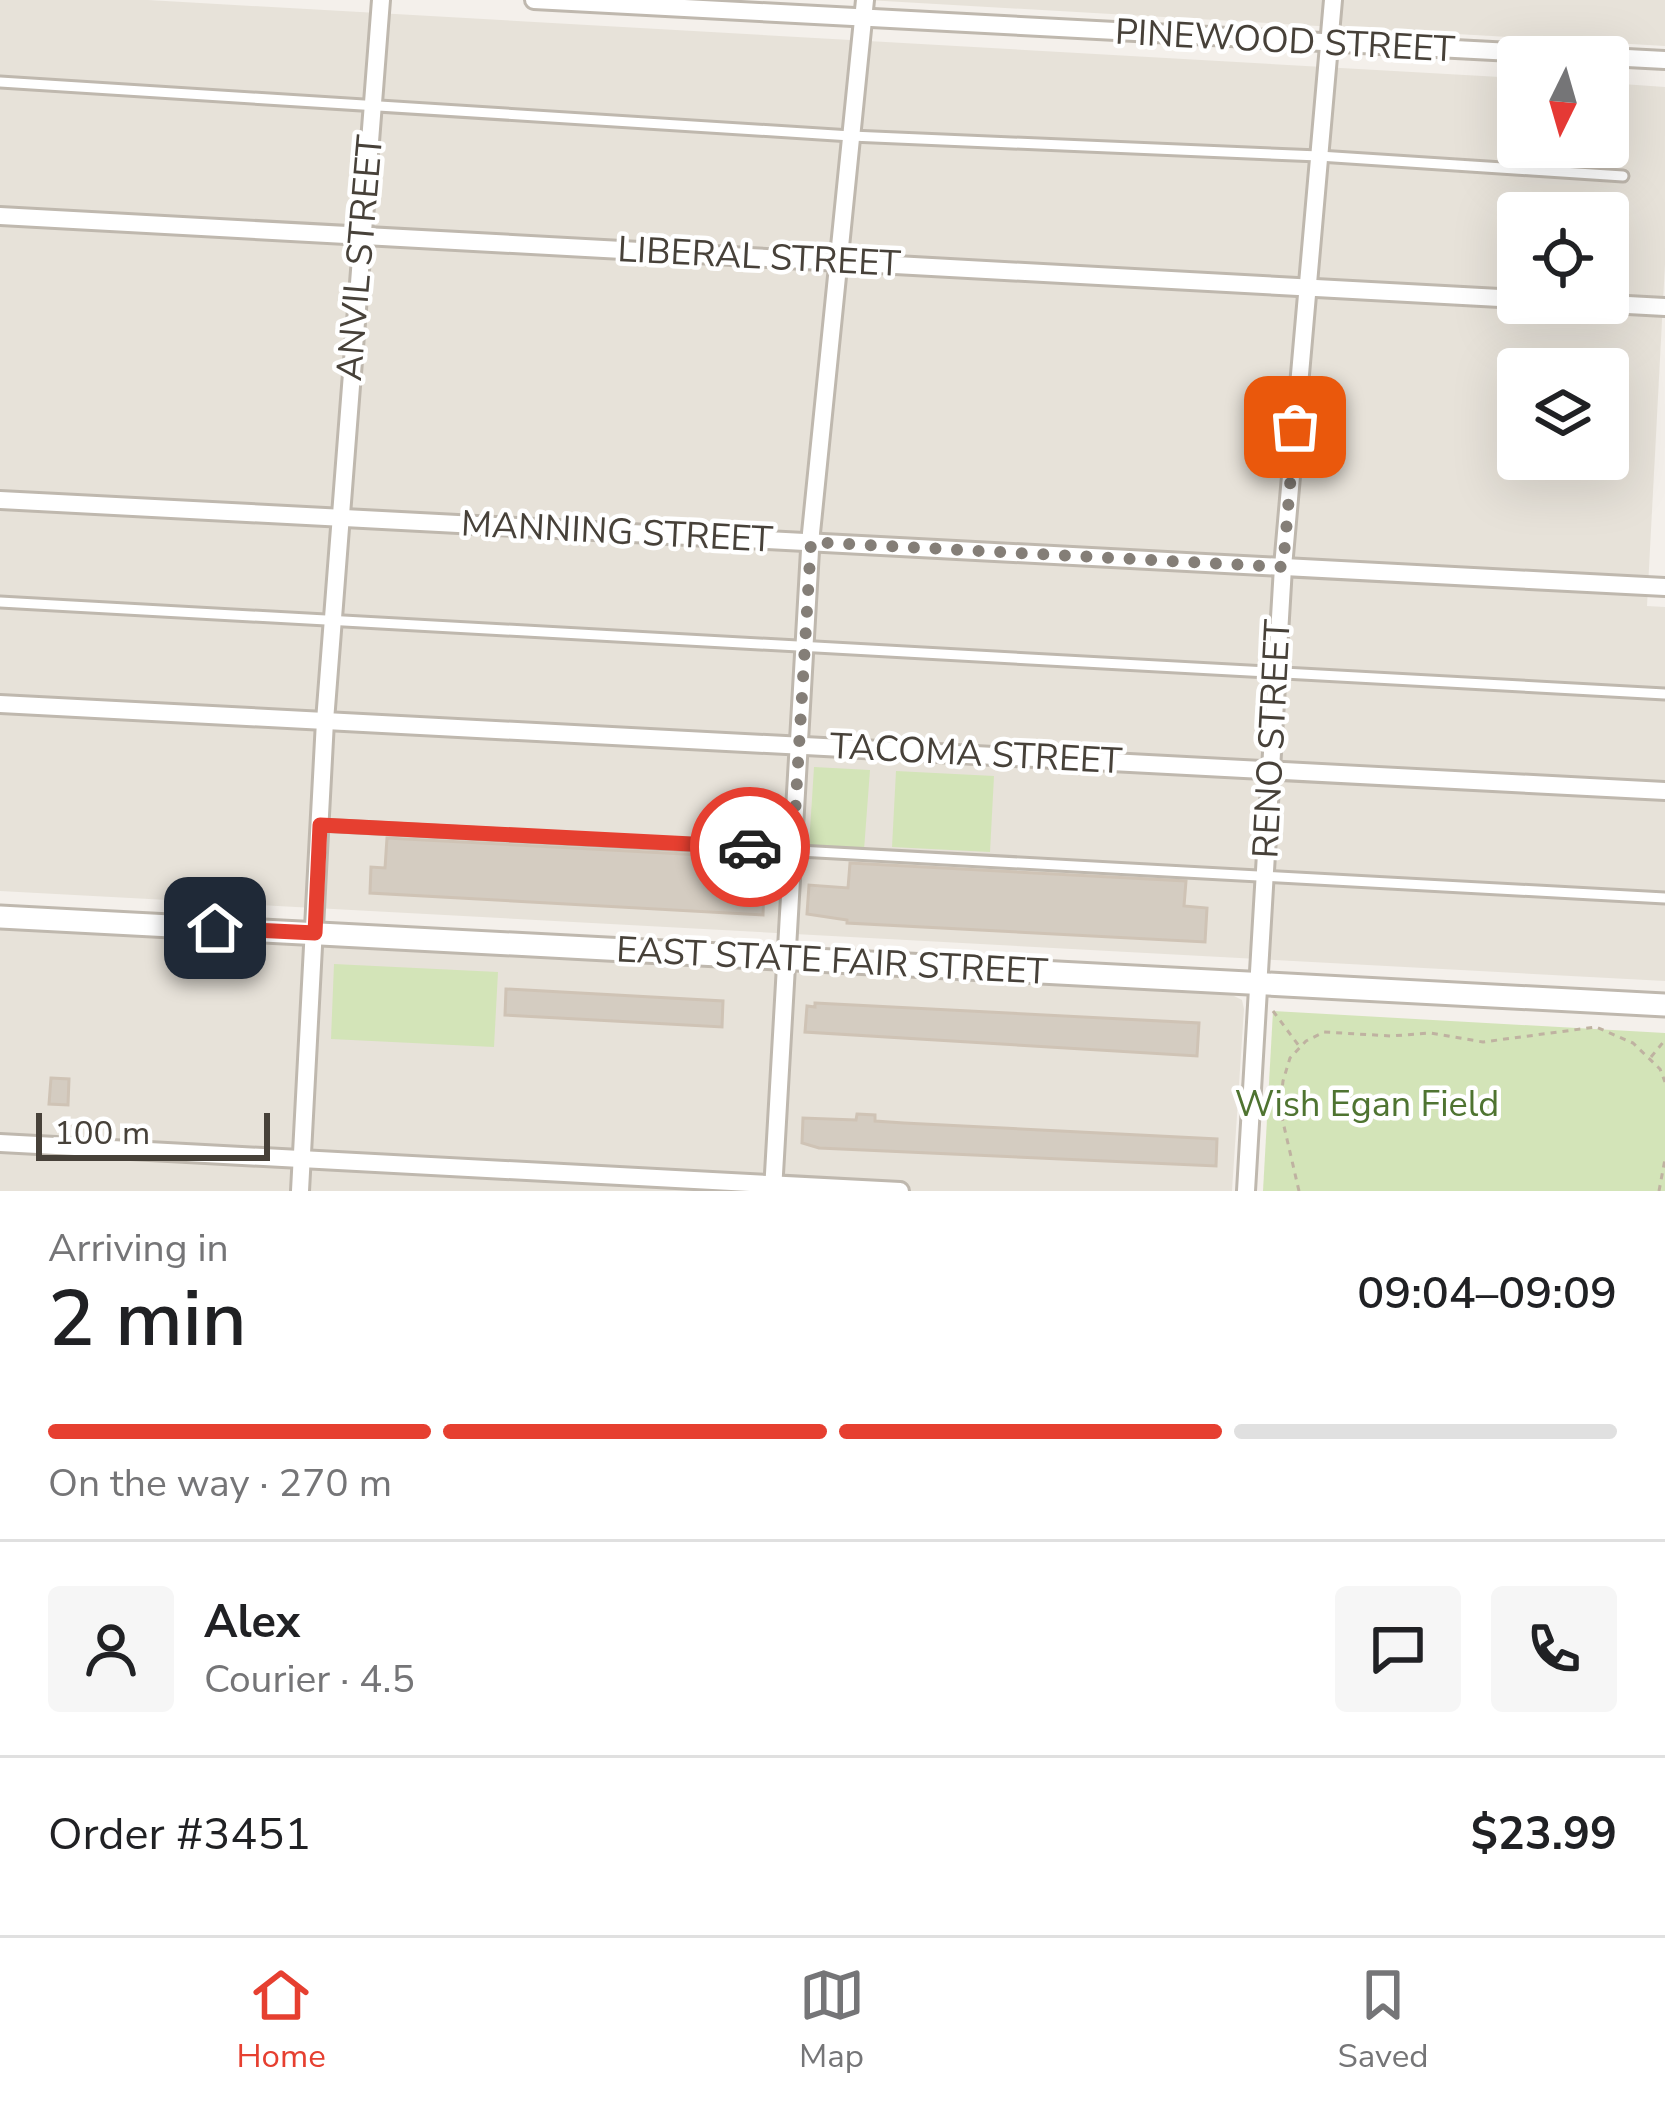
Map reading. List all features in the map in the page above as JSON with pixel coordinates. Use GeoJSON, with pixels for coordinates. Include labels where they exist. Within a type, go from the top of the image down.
{"type":"FeatureCollection","features":[{"type":"Feature","properties":{"kind":"street","name":"ANVIL STREET"},"geometry":{"type":"LineString","coordinates":[[300,1191],[325,721],[381,0]]}},
{"type":"Feature","properties":{"kind":"street","name":"PINEWOOD STREET"},"geometry":{"type":"LineString","coordinates":[[534,0],[865,9],[1329,45],[1497,52]]}},
{"type":"Feature","properties":{"kind":"street","name":"RENO STREET"},"geometry":{"type":"LineString","coordinates":[[1246,1191],[1283,567],[1333,0]]}},
{"type":"Feature","properties":{"kind":"street"},"geometry":{"type":"LineString","coordinates":[[774,1188],[811,542],[865,9]]}},
{"type":"Feature","properties":{"kind":"street","name":"PINEWOOD STREET"},"geometry":{"type":"LineString","coordinates":[[1629,58],[1665,60]]}},
{"type":"Feature","properties":{"kind":"street","name":"LIBERAL STREET"},"geometry":{"type":"LineString","coordinates":[[0,216],[1497,298]]}},
{"type":"Feature","properties":{"kind":"street"},"geometry":{"type":"LineString","coordinates":[[1629,305],[1665,307]]}},
{"type":"Feature","properties":{"kind":"street","name":"MANNING STREET"},"geometry":{"type":"LineString","coordinates":[[0,500],[1665,587]]}},
{"type":"Feature","properties":{"kind":"street","name":"TACOMA STREET"},"geometry":{"type":"LineString","coordinates":[[0,704],[1665,791]]}},
{"type":"Feature","properties":{"kind":"street","name":"EAST STATE FAIR STREET"},"geometry":{"type":"LineString","coordinates":[[0,917],[1665,1005]]}},
{"type":"Feature","properties":{"kind":"street"},"geometry":{"type":"LineString","coordinates":[[0,1143],[774,1188],[901,1191]]}},
{"type":"Feature","properties":{"kind":"lane"},"geometry":{"type":"LineString","coordinates":[[0,82],[851,136],[1319,156],[1623,176]]}},
{"type":"Feature","properties":{"kind":"lane"},"geometry":{"type":"LineString","coordinates":[[0,602],[1665,694]]}},
{"type":"Feature","properties":{"kind":"lane"},"geometry":{"type":"LineString","coordinates":[[320,825],[1665,898]]}},
{"type":"Feature","properties":{"kind":"path"},"geometry":{"type":"LineString","coordinates":[[1273,1011],[1300,1048]]}},
{"type":"Feature","properties":{"kind":"path"},"geometry":{"type":"LineString","coordinates":[[1299,1191],[1280,1109],[1287,1070],[1300,1048],[1324,1032],[1430,1033],[1483,1042],[1596,1027],[1621,1037],[1650,1058],[1665,1082]]}},
{"type":"Feature","properties":{"kind":"path"},"geometry":{"type":"LineString","coordinates":[[1650,1058],[1665,1040]]}},
{"type":"Feature","properties":{"kind":"path"},"geometry":{"type":"LineString","coordinates":[[1659,1191],[1665,1160]]}},
{"type":"Feature","properties":{"kind":"shaded area"},"geometry":{"type":"Polygon","coordinates":[[[0,0],[148,0],[1497,77],[1497,168],[1629,168],[1629,84],[1665,87],[1665,264],[1647,606],[1665,607],[1665,981],[0,891],[0,0]]]}},
{"type":"Feature","properties":{"kind":"shaded area"},"geometry":{"type":"Polygon","coordinates":[[[867,0],[1665,0],[1665,46],[1629,44],[1629,36],[1497,36],[867,0]]]}},
{"type":"Feature","properties":{"kind":"shaded area"},"geometry":{"type":"Polygon","coordinates":[[[0,929],[1232,995],[1242,1000],[1244,1009],[1232,1191],[0,1191],[0,929]]]}},
{"type":"Feature","properties":{"kind":"green space"},"geometry":{"type":"Polygon","coordinates":[[[814,767],[870,770],[864,850],[809,846],[814,767]]]}},
{"type":"Feature","properties":{"kind":"green space"},"geometry":{"type":"Polygon","coordinates":[[[896,771],[994,776],[990,852],[892,847],[896,771]]]}},
{"type":"Feature","properties":{"kind":"green space"},"geometry":{"type":"Polygon","coordinates":[[[334,964],[498,972],[494,1047],[331,1039],[334,964]]]}},
{"type":"Feature","properties":{"kind":"green space","name":"Wish Egan Field"},"geometry":{"type":"Polygon","coordinates":[[[1273,1011],[1665,1033],[1665,1191],[1263,1191],[1273,1011]]]}},
{"type":"Feature","properties":{"kind":"building"},"geometry":{"type":"Polygon","coordinates":[[[387,838],[740,857],[738,882],[764,884],[763,915],[370,893],[371,867],[385,868],[387,838]]]}},
{"type":"Feature","properties":{"kind":"building"},"geometry":{"type":"Polygon","coordinates":[[[850,863],[1186,881],[1184,906],[1207,908],[1205,942],[847,923],[807,914],[809,885],[848,888],[850,863]]]}},
{"type":"Feature","properties":{"kind":"building"},"geometry":{"type":"Polygon","coordinates":[[[506,989],[723,1001],[722,1027],[505,1015],[506,989]]]}},
{"type":"Feature","properties":{"kind":"building"},"geometry":{"type":"Polygon","coordinates":[[[815,1003],[1199,1023],[1197,1056],[805,1032],[807,1006],[815,1007],[815,1003]]]}},
{"type":"Feature","properties":{"kind":"building"},"geometry":{"type":"Polygon","coordinates":[[[51,1078],[69,1079],[68,1105],[49,1104],[51,1078]]]}},
{"type":"Feature","properties":{"kind":"building"},"geometry":{"type":"Polygon","coordinates":[[[857,1114],[875,1115],[875,1121],[1217,1139],[1216,1166],[819,1148],[802,1143],[803,1118],[856,1120],[857,1114]]]}},
{"type":"Feature","properties":{"kind":"way so far"},"geometry":{"type":"LineString","coordinates":[[750,847],[793,849],[811,542],[1283,567],[1295,427]]}},
{"type":"Feature","properties":{"kind":"route"},"geometry":{"type":"LineString","coordinates":[[215,928],[315,933],[320,825],[750,847]]}}]}
